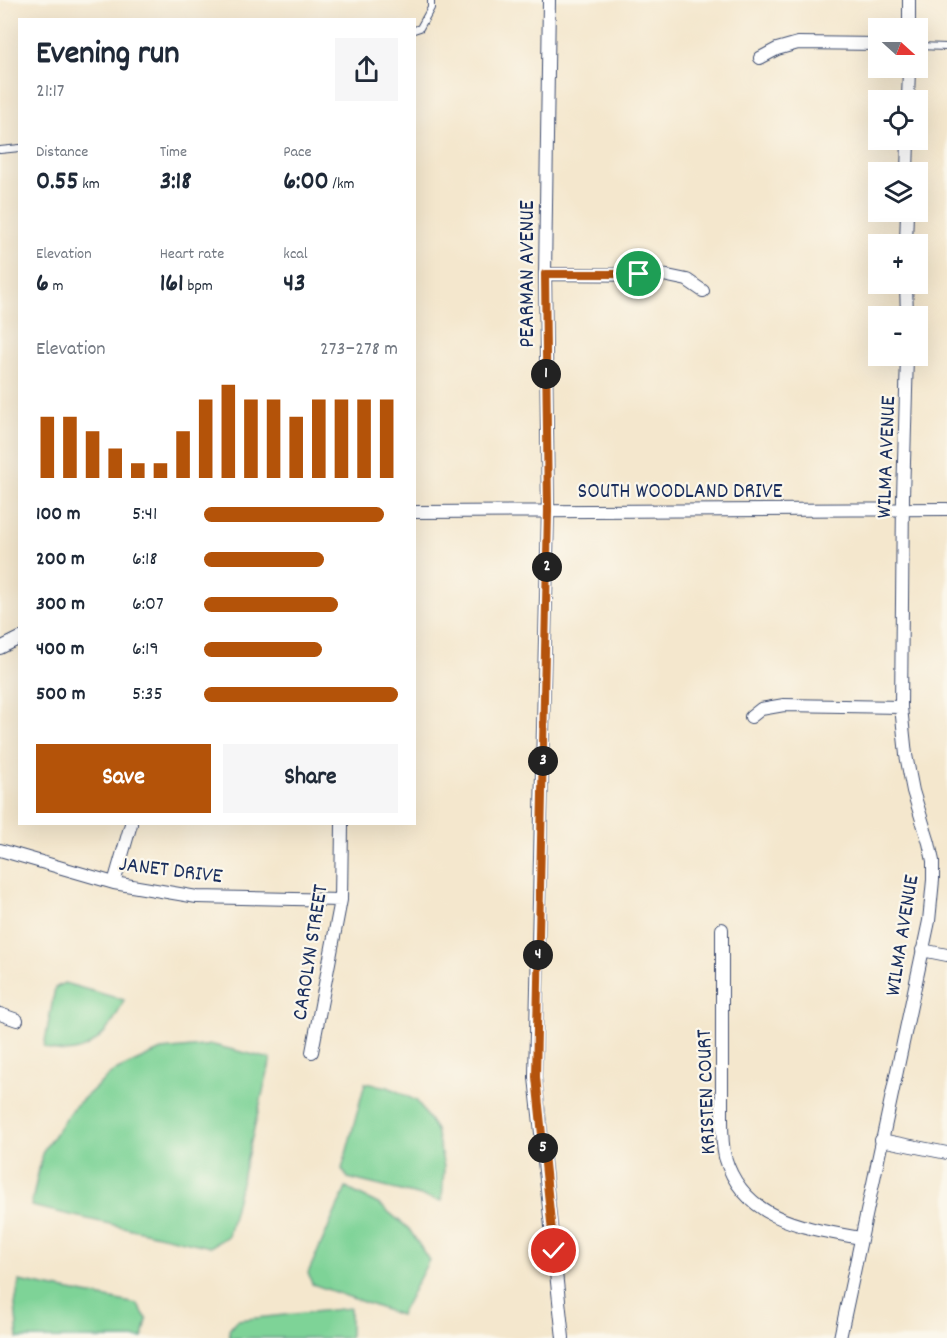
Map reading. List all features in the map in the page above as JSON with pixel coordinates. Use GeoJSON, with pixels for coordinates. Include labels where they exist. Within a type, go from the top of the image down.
{"type":"FeatureCollection","features":[{"type":"Feature","properties":{"kind":"street","name":"PEARMAN AVENUE"},"geometry":{"type":"LineString","coordinates":[[549,0],[545,274],[548,510],[536,1077],[563,1338]]}},
{"type":"Feature","properties":{"kind":"street"},"geometry":{"type":"LineString","coordinates":[[909,0],[909,18]]}},
{"type":"Feature","properties":{"kind":"street"},"geometry":{"type":"LineString","coordinates":[[760,58],[777,49],[798,43],[868,44]]}},
{"type":"Feature","properties":{"kind":"street"},"geometry":{"type":"LineString","coordinates":[[545,274],[663,275],[687,280],[703,291]]}},
{"type":"Feature","properties":{"kind":"street","name":"WILMA AVENUE"},"geometry":{"type":"LineString","coordinates":[[840,1338],[932,902],[933,861],[913,792],[906,755],[902,707],[903,509],[908,366]]}},
{"type":"Feature","properties":{"kind":"street","name":"SOUTH WOODLAND DRIVE"},"geometry":{"type":"LineString","coordinates":[[416,512],[947,509]]}},
{"type":"Feature","properties":{"kind":"street"},"geometry":{"type":"LineString","coordinates":[[0,648],[18,639]]}},
{"type":"Feature","properties":{"kind":"street"},"geometry":{"type":"LineString","coordinates":[[751,717],[761,709],[784,705],[902,707]]}},
{"type":"Feature","properties":{"kind":"street"},"geometry":{"type":"LineString","coordinates":[[114,884],[131,825]]}},
{"type":"Feature","properties":{"kind":"street","name":"CAROLYN STREET"},"geometry":{"type":"LineString","coordinates":[[312,1052],[341,900],[342,825]]}},
{"type":"Feature","properties":{"kind":"street","name":"JANET DRIVE"},"geometry":{"type":"LineString","coordinates":[[0,850],[114,884],[197,897],[341,900]]}},
{"type":"Feature","properties":{"kind":"street","name":"KRISTEN COURT"},"geometry":{"type":"LineString","coordinates":[[722,929],[722,1120],[723,1144],[729,1168],[750,1199],[771,1215],[807,1228],[861,1238]]}},
{"type":"Feature","properties":{"kind":"street"},"geometry":{"type":"LineString","coordinates":[[922,950],[947,955]]}},
{"type":"Feature","properties":{"kind":"street"},"geometry":{"type":"LineString","coordinates":[[0,1014],[17,1020]]}},
{"type":"Feature","properties":{"kind":"street"},"geometry":{"type":"LineString","coordinates":[[881,1140],[947,1153]]}},
{"type":"Feature","properties":{"kind":"lane"},"geometry":{"type":"LineString","coordinates":[[416,29],[420,28],[431,8],[431,0]]}},
{"type":"Feature","properties":{"kind":"lane"},"geometry":{"type":"LineString","coordinates":[[928,46],[947,47]]}},
{"type":"Feature","properties":{"kind":"lane"},"geometry":{"type":"LineString","coordinates":[[0,150],[18,148]]}},
{"type":"Feature","properties":{"kind":"green space"},"geometry":{"type":"Polygon","coordinates":[[[64,983],[124,1000],[103,1034],[83,1048],[71,1051],[58,1051],[44,1047],[55,988],[64,983]]]}},
{"type":"Feature","properties":{"kind":"green space"},"geometry":{"type":"Polygon","coordinates":[[[213,1045],[271,1059],[228,1236],[210,1247],[31,1206],[43,1151],[72,1109],[113,1072],[161,1050],[213,1045]]]}},
{"type":"Feature","properties":{"kind":"green space"},"geometry":{"type":"Polygon","coordinates":[[[365,1083],[388,1087],[417,1101],[436,1130],[444,1167],[442,1201],[348,1178],[342,1169],[365,1083]]]}},
{"type":"Feature","properties":{"kind":"green space"},"geometry":{"type":"Polygon","coordinates":[[[346,1188],[380,1205],[409,1229],[429,1260],[400,1315],[312,1284],[308,1273],[346,1188]]]}},
{"type":"Feature","properties":{"kind":"green space"},"geometry":{"type":"Polygon","coordinates":[[[19,1281],[137,1304],[147,1319],[143,1338],[18,1338],[15,1305],[19,1281]]]}},
{"type":"Feature","properties":{"kind":"green space"},"geometry":{"type":"Polygon","coordinates":[[[350,1308],[350,1338],[230,1338],[229,1330],[237,1320],[350,1308]]]}},
{"type":"Feature","properties":{"kind":"route"},"geometry":{"type":"LineString","coordinates":[[554,1251],[536,1077],[548,510],[545,274],[639,274]]}}]}
